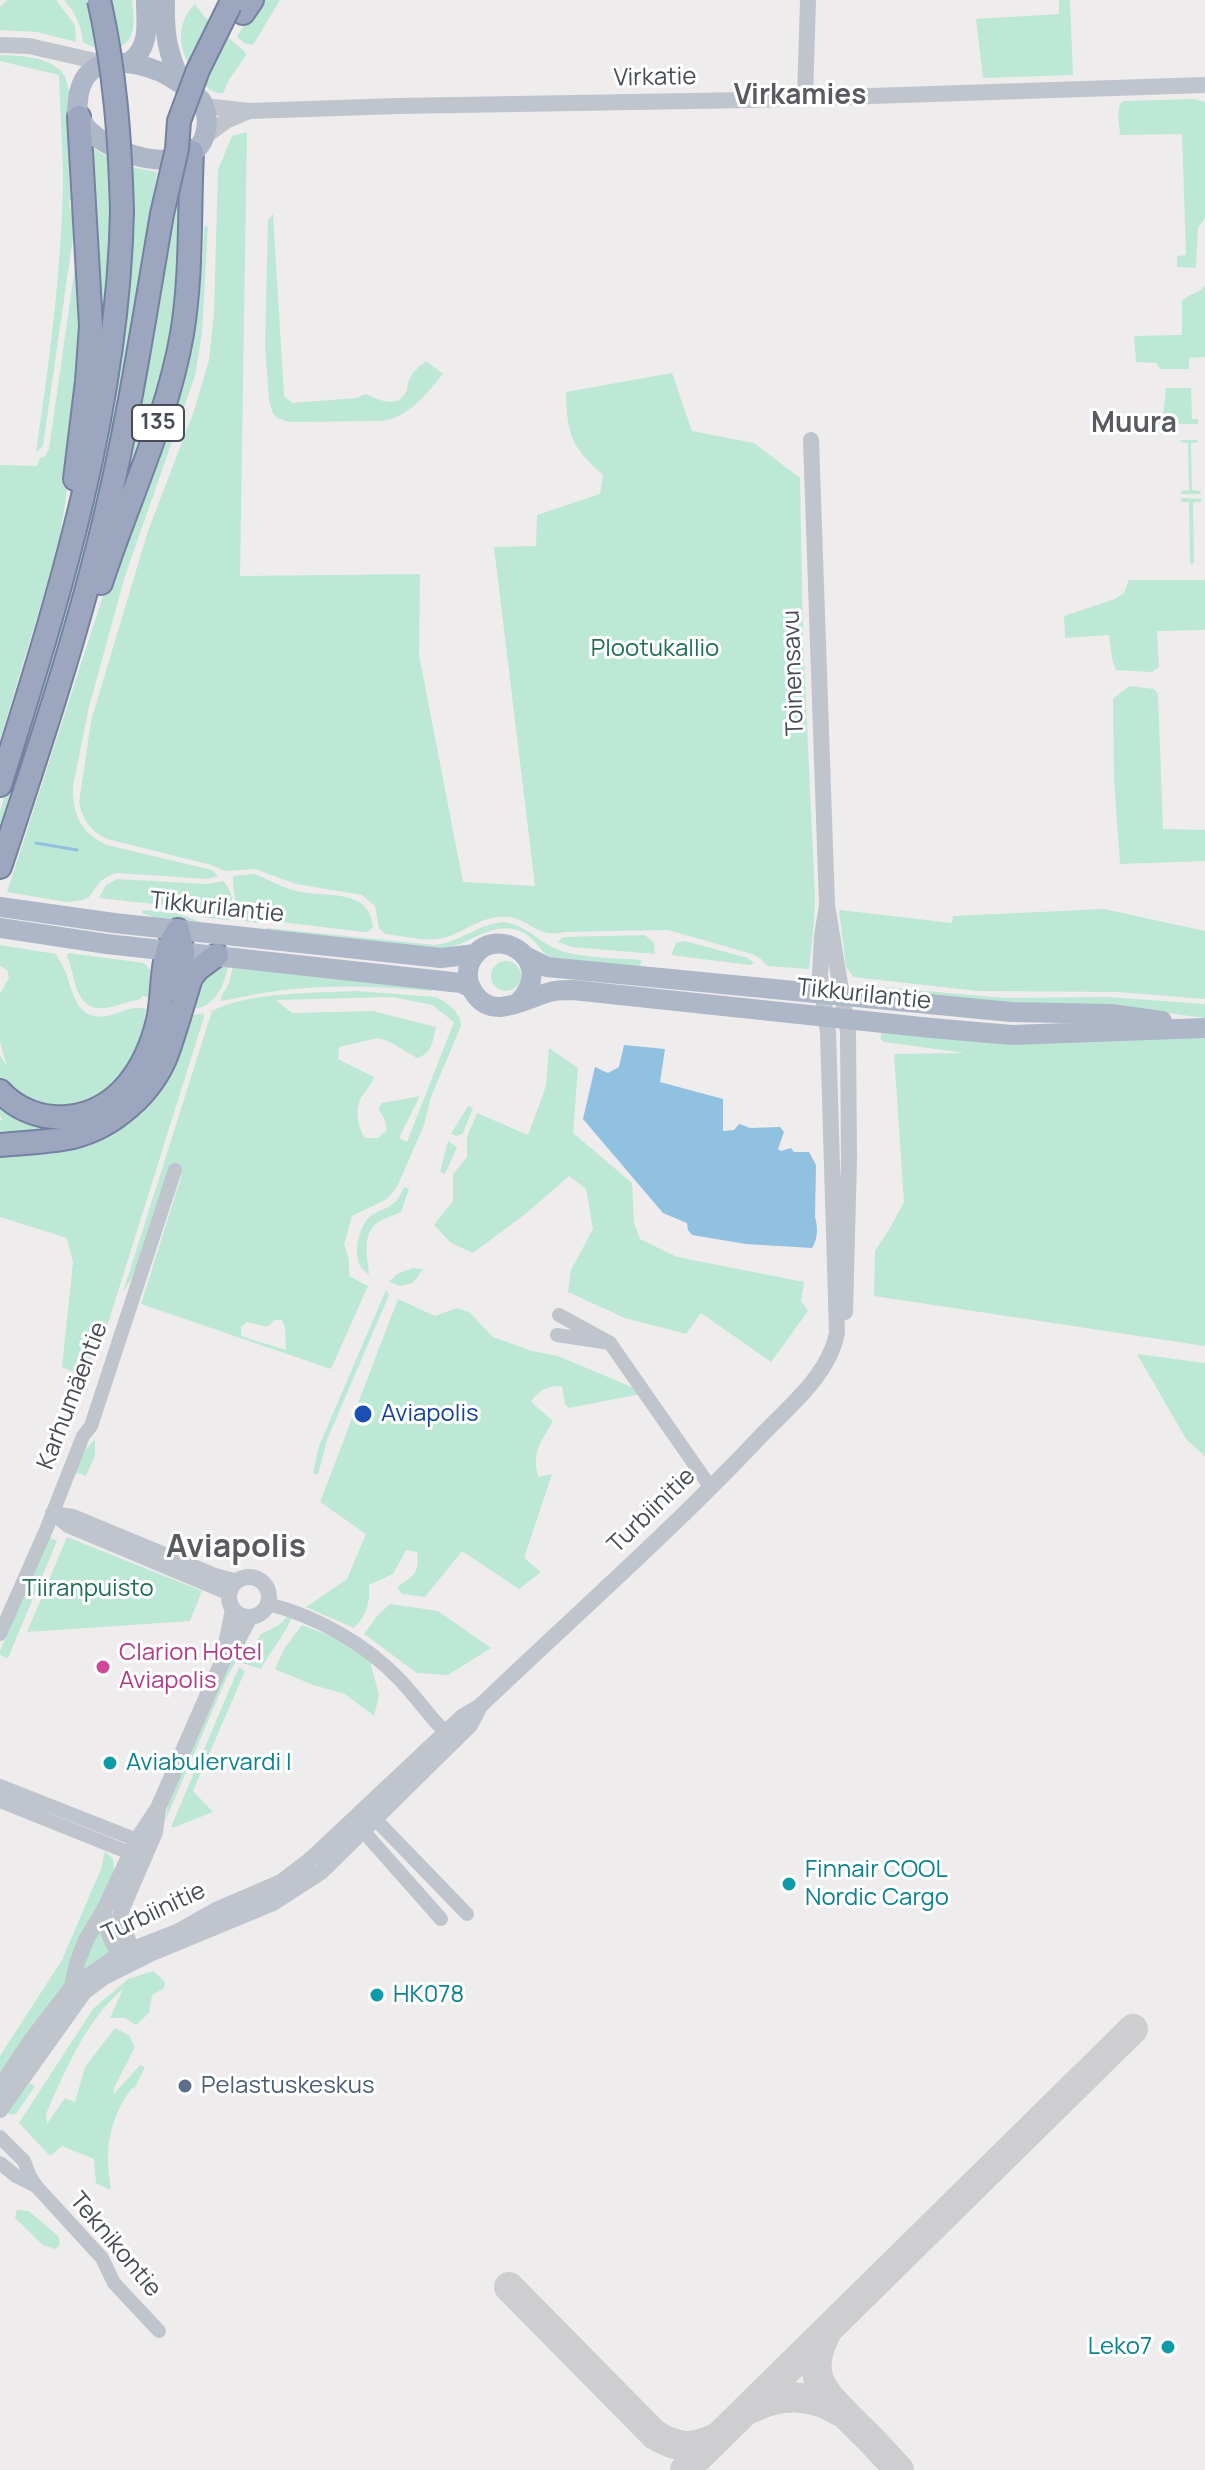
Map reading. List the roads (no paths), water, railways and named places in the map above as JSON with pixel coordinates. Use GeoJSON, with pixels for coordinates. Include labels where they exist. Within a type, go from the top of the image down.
{"type":"FeatureCollection","features":[{"type":"Feature","properties":{"kind":"highway"},"geometry":{"type":"LineString","coordinates":[[0,785],[50,623],[85,491],[108,375],[118,291],[122,211],[116,93],[99,0]]}},
{"type":"Feature","properties":{"kind":"highway"},"geometry":{"type":"LineString","coordinates":[[60,679],[102,531],[162,214],[191,146],[179,121],[198,70],[240,5]]}},
{"type":"Feature","properties":{"kind":"highway"},"geometry":{"type":"LineString","coordinates":[[72,540],[73,496],[91,326],[79,117]]}},
{"type":"Feature","properties":{"kind":"highway","name":"135"},"geometry":{"type":"LineString","coordinates":[[0,867],[60,679],[83,637],[150,450],[174,372],[188,287],[191,146]]}},
{"type":"Feature","properties":{"kind":"highway"},"geometry":{"type":"LineString","coordinates":[[0,1091],[32,1113],[62,1117],[94,1111],[119,1094],[141,1067],[150,1045],[178,930]]}},
{"type":"Feature","properties":{"kind":"highway"},"geometry":{"type":"LineString","coordinates":[[175,951],[176,1022]]}},
{"type":"Feature","properties":{"kind":"highway"},"geometry":{"type":"LineString","coordinates":[[0,1145],[75,1136],[109,1122],[127,1109],[153,1079],[167,1053],[191,978],[217,955]]}},
{"type":"Feature","properties":{"kind":"main road"},"geometry":{"type":"LineString","coordinates":[[130,62],[146,42],[146,0]]}},
{"type":"Feature","properties":{"kind":"main road"},"geometry":{"type":"LineString","coordinates":[[165,0],[165,36],[182,84]]}},
{"type":"Feature","properties":{"kind":"main road"},"geometry":{"type":"LineString","coordinates":[[191,146],[172,160],[140,157],[104,142],[79,117],[77,102],[81,85],[87,74],[104,63],[130,62],[167,73],[204,106]]}},
{"type":"Feature","properties":{"kind":"main road","name":"135"},"geometry":{"type":"LineString","coordinates":[[191,146],[206,128],[204,106]]}},
{"type":"Feature","properties":{"kind":"main road","name":"Tikkurilantie"},"geometry":{"type":"LineString","coordinates":[[0,907],[47,915],[441,958],[476,954]]}},
{"type":"Feature","properties":{"kind":"main road","name":"Tikkurilantie"},"geometry":{"type":"LineString","coordinates":[[0,928],[461,983],[470,987]]}},
{"type":"Feature","properties":{"kind":"main road"},"geometry":{"type":"LineString","coordinates":[[509,944],[527,957],[531,967],[531,983],[519,1002],[505,1007],[489,1006],[470,987],[469,968],[476,954],[487,946],[509,944]]}},
{"type":"Feature","properties":{"kind":"main road","name":"Tikkurilantie"},"geometry":{"type":"LineString","coordinates":[[527,957],[547,967],[1011,1012],[1111,1014],[1205,1027]]}},
{"type":"Feature","properties":{"kind":"main road","name":"Tikkurilantie"},"geometry":{"type":"LineString","coordinates":[[519,1002],[553,991],[573,990],[1012,1035],[1205,1027]]}},
{"type":"Feature","properties":{"kind":"street"},"geometry":{"type":"LineString","coordinates":[[805,98],[808,0]]}},
{"type":"Feature","properties":{"kind":"street"},"geometry":{"type":"LineString","coordinates":[[0,45],[29,46],[104,63]]}},
{"type":"Feature","properties":{"kind":"street"},"geometry":{"type":"LineString","coordinates":[[58,54],[81,85]]}},
{"type":"Feature","properties":{"kind":"street","name":"Virkatie"},"geometry":{"type":"LineString","coordinates":[[204,106],[249,111],[1205,85]]}},
{"type":"Feature","properties":{"kind":"street","name":"Virkatie"},"geometry":{"type":"LineString","coordinates":[[191,146],[226,121],[249,111]]}},
{"type":"Feature","properties":{"kind":"street","name":"Toinensavu"},"geometry":{"type":"LineString","coordinates":[[811,440],[827,905],[831,995],[836,1018]]}},
{"type":"Feature","properties":{"kind":"street","name":"Turbiinitie"},"geometry":{"type":"LineString","coordinates":[[72,1987],[106,1962],[225,1925],[288,1895],[321,1872],[370,1826],[450,1737],[462,1717],[479,1707],[711,1488],[819,1372],[834,1348],[847,1306],[849,1159],[836,1018]]}},
{"type":"Feature","properties":{"kind":"street","name":"Karhumäentie"},"geometry":{"type":"LineString","coordinates":[[0,1634],[83,1436],[91,1426],[175,1170]]}},
{"type":"Feature","properties":{"kind":"street"},"geometry":{"type":"LineString","coordinates":[[559,1315],[610,1343],[711,1488]]}},
{"type":"Feature","properties":{"kind":"street"},"geometry":{"type":"LineString","coordinates":[[557,1335],[610,1343]]}},
{"type":"Feature","properties":{"kind":"street"},"geometry":{"type":"LineString","coordinates":[[0,2087],[72,1987],[86,1940],[158,1808],[223,1660],[234,1594],[245,1578],[259,1579],[267,1589],[268,1604],[259,1614],[244,1616],[234,1594],[215,1575],[73,1516],[52,1513]]}},
{"type":"Feature","properties":{"kind":"street"},"geometry":{"type":"LineString","coordinates":[[268,1604],[314,1621],[378,1658],[450,1737]]}},
{"type":"Feature","properties":{"kind":"street"},"geometry":{"type":"LineString","coordinates":[[223,1660],[250,1617]]}},
{"type":"Feature","properties":{"kind":"street","name":"Turbiinitie"},"geometry":{"type":"LineString","coordinates":[[127,1955],[218,1909],[281,1882],[450,1737]]}},
{"type":"Feature","properties":{"kind":"street"},"geometry":{"type":"LineString","coordinates":[[0,1786],[138,1848]]}},
{"type":"Feature","properties":{"kind":"street"},"geometry":{"type":"LineString","coordinates":[[0,1801],[138,1848]]}},
{"type":"Feature","properties":{"kind":"street"},"geometry":{"type":"LineString","coordinates":[[357,1815],[467,1914]]}},
{"type":"Feature","properties":{"kind":"street"},"geometry":{"type":"LineString","coordinates":[[370,1826],[441,1919]]}},
{"type":"Feature","properties":{"kind":"street"},"geometry":{"type":"LineString","coordinates":[[127,1955],[121,1911],[138,1848]]}},
{"type":"Feature","properties":{"kind":"street"},"geometry":{"type":"LineString","coordinates":[[104,1910],[105,1921],[127,1955]]}},
{"type":"Feature","properties":{"kind":"street"},"geometry":{"type":"LineString","coordinates":[[0,2110],[84,1992],[127,1955]]}},
{"type":"Feature","properties":{"kind":"street","name":"Teknikontie"},"geometry":{"type":"LineString","coordinates":[[0,2137],[24,2161],[36,2186],[102,2258],[114,2283],[159,2331]]}},
{"type":"Feature","properties":{"kind":"street","name":"Teknikontie"},"geometry":{"type":"LineString","coordinates":[[0,2163],[36,2186]]}},
{"type":"Feature","properties":{"kind":"water"},"geometry":{"type":"Polygon","coordinates":[[[624,1045],[665,1049],[660,1082],[723,1099],[723,1131],[734,1130],[739,1124],[750,1128],[780,1127],[784,1132],[778,1149],[809,1152],[816,1165],[817,1233],[812,1248],[746,1244],[692,1235],[687,1223],[663,1213],[583,1119],[595,1067],[608,1073],[619,1067],[624,1045]]]}},
{"type":"Feature","properties":{"kind":"waterway"},"geometry":{"type":"LineString","coordinates":[[36,843],[77,850]]}},
{"type":"Feature","properties":{"kind":"place","name":"Aviapolis"},"geometry":{"type":"Point","coordinates":[363,1414]}},
{"type":"Feature","properties":{"kind":"place","name":"Clarion Hotel Aviapolis"},"geometry":{"type":"Point","coordinates":[103,1667]}},
{"type":"Feature","properties":{"kind":"place","name":"Aviabulervardi I"},"geometry":{"type":"Point","coordinates":[110,1763]}},
{"type":"Feature","properties":{"kind":"place","name":"Finnair COOL Nordic Cargo"},"geometry":{"type":"Point","coordinates":[789,1884]}},
{"type":"Feature","properties":{"kind":"place","name":"HK078"},"geometry":{"type":"Point","coordinates":[377,1995]}},
{"type":"Feature","properties":{"kind":"place","name":"Pelastuskeskus"},"geometry":{"type":"Point","coordinates":[185,2086]}},
{"type":"Feature","properties":{"kind":"place","name":"Leko7"},"geometry":{"type":"Point","coordinates":[1168,2347]}},
{"type":"Feature","properties":{"kind":"district","name":"Virkamies"},"geometry":{"type":"Point","coordinates":[800,96]}},
{"type":"Feature","properties":{"kind":"district","name":"Muura"},"geometry":{"type":"Point","coordinates":[1134,424]}},
{"type":"Feature","properties":{"kind":"district","name":"Aviapolis"},"geometry":{"type":"Point","coordinates":[236,1548]}},
{"type":"Feature","properties":{"kind":"park label","name":"Plootukallio"},"geometry":{"type":"Point","coordinates":[655,649]}},
{"type":"Feature","properties":{"kind":"park label","name":"Tiiranpuisto"},"geometry":{"type":"Point","coordinates":[88,1589]}}]}
